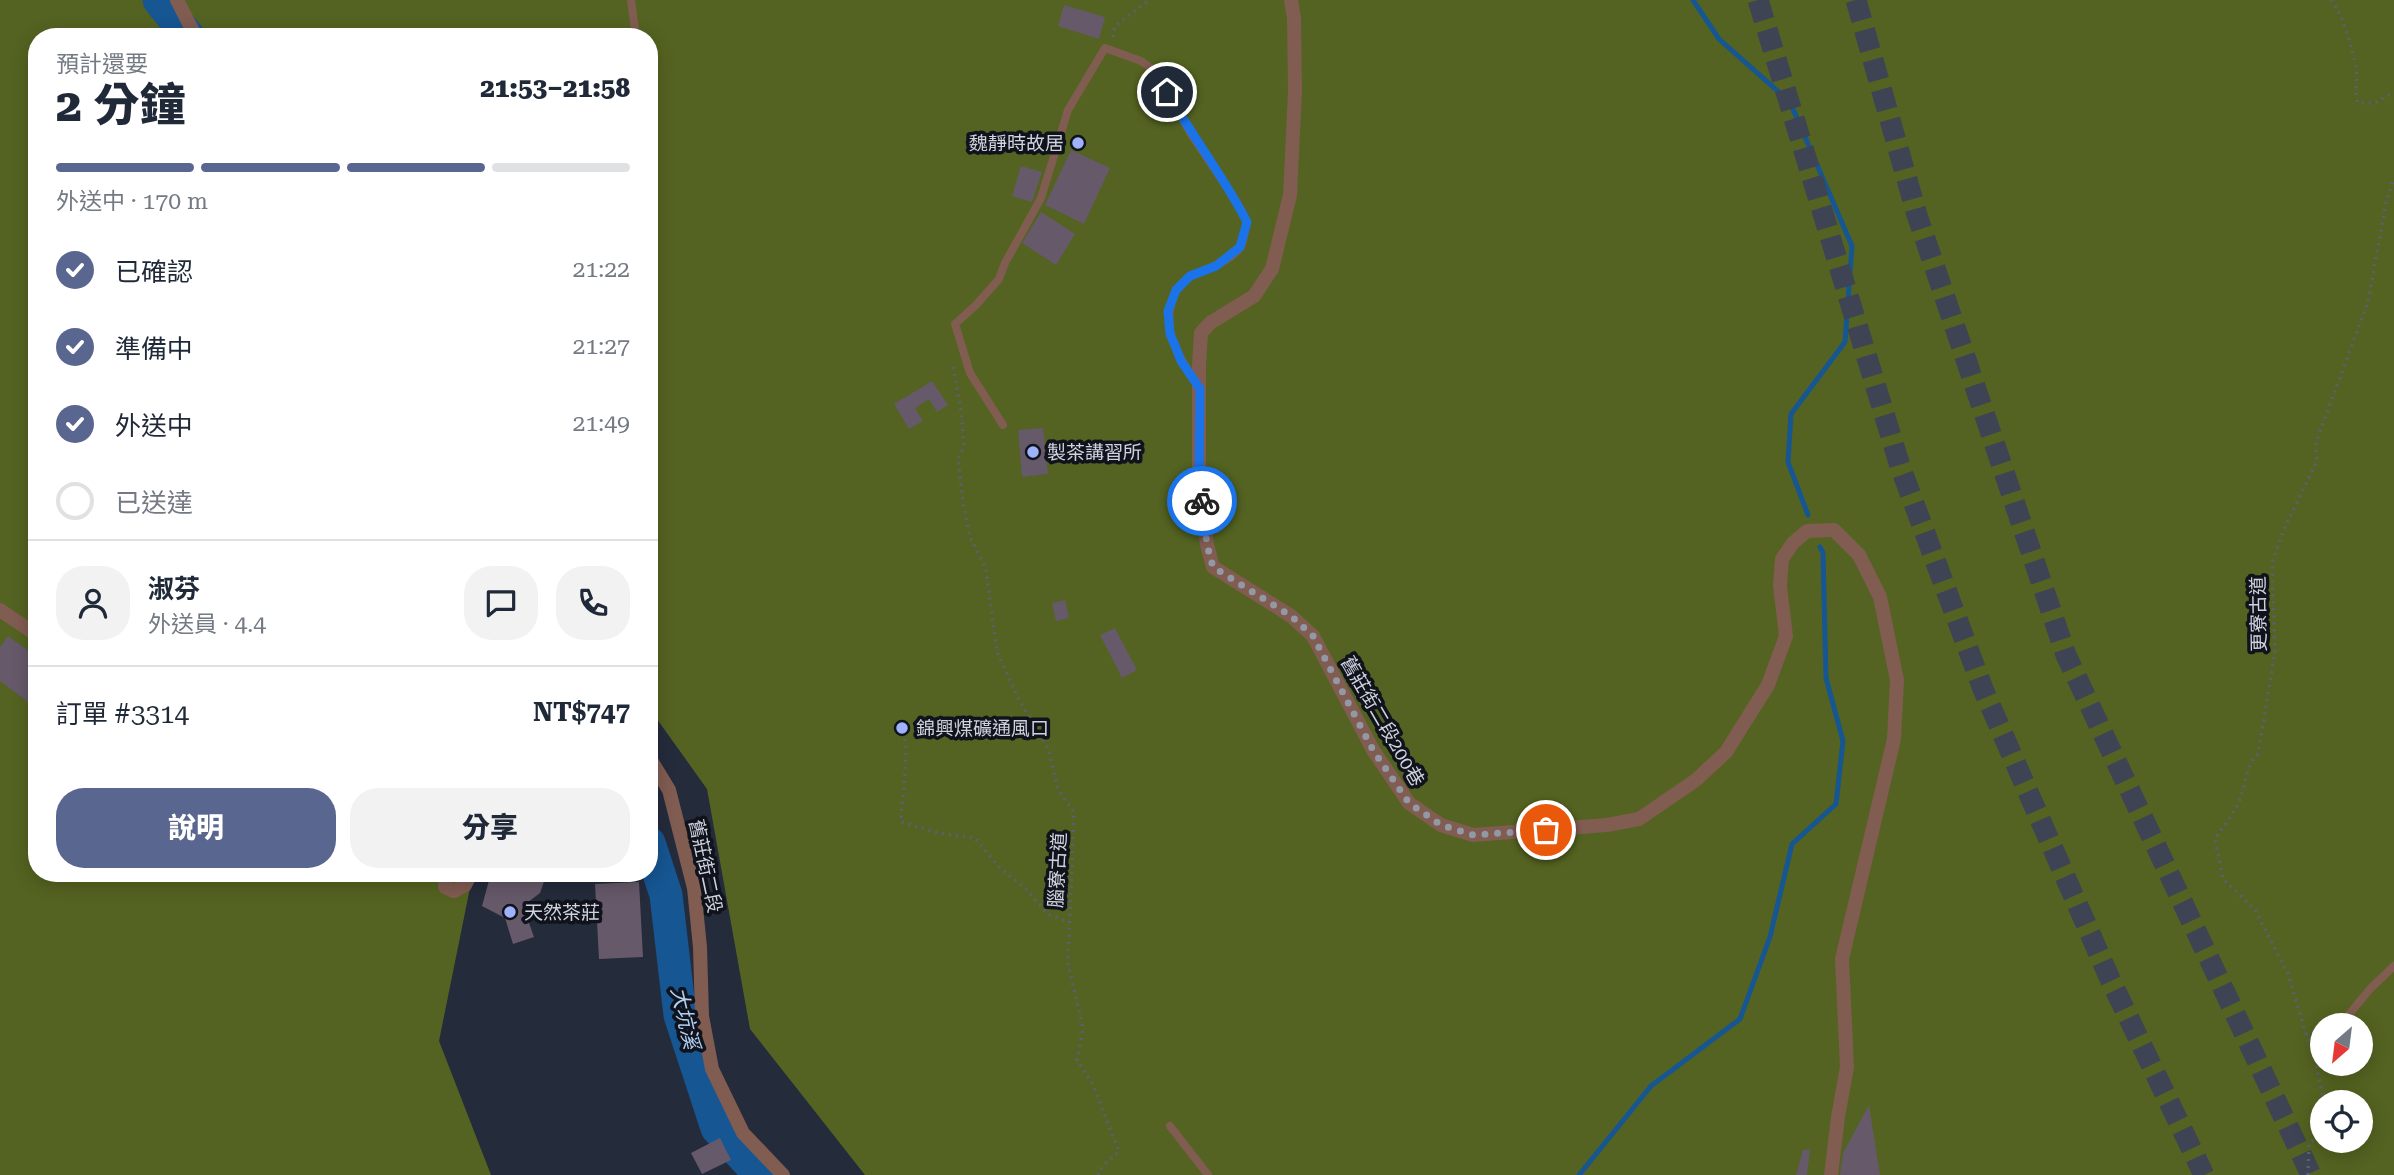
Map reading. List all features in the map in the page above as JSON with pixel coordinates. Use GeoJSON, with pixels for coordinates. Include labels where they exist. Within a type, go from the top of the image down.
{"type":"FeatureCollection","features":[{"type":"Feature","properties":{"kind":"street"},"geometry":{"type":"LineString","coordinates":[[177,0],[191,28]]}},
{"type":"Feature","properties":{"kind":"street","name":"舊莊街二段200巷"},"geometry":{"type":"LineString","coordinates":[[1291,0],[1294,18],[1295,92],[1290,195],[1272,268],[1254,296],[1210,323],[1202,332],[1199,365],[1199,474],[1207,545],[1213,567],[1291,616],[1313,636],[1373,750],[1409,803],[1441,825],[1473,835],[1607,825],[1639,819],[1696,780],[1726,752],[1768,685],[1786,636],[1780,586],[1782,559],[1793,543],[1807,531],[1834,530],[1859,555],[1880,597],[1897,680],[1894,739],[1842,959],[1847,1068],[1831,1175]]}},
{"type":"Feature","properties":{"kind":"street"},"geometry":{"type":"LineString","coordinates":[[0,610],[28,629]]}},
{"type":"Feature","properties":{"kind":"street","name":"舊莊街二段"},"geometry":{"type":"LineString","coordinates":[[658,772],[669,790],[694,888],[700,947],[702,1016],[712,1069],[743,1133],[783,1175]]}},
{"type":"Feature","properties":{"kind":"street"},"geometry":{"type":"LineString","coordinates":[[445,882],[445,887],[454,891],[466,882]]}},
{"type":"Feature","properties":{"kind":"lane"},"geometry":{"type":"LineString","coordinates":[[631,0],[635,28]]}},
{"type":"Feature","properties":{"kind":"lane"},"geometry":{"type":"LineString","coordinates":[[1003,425],[971,373],[955,324],[999,279],[1041,198],[1068,110],[1105,48],[1141,61],[1156,71],[1191,134],[1247,222],[1240,247],[1216,266],[1190,276],[1176,290],[1168,311],[1170,334],[1181,361],[1200,389]]}},
{"type":"Feature","properties":{"kind":"lane"},"geometry":{"type":"LineString","coordinates":[[2350,1013],[2394,966]]}},
{"type":"Feature","properties":{"kind":"lane"},"geometry":{"type":"LineString","coordinates":[[1170,1126],[1208,1175]]}},
{"type":"Feature","properties":{"kind":"path"},"geometry":{"type":"LineString","coordinates":[[1110,50],[1115,26],[1149,0]]}},
{"type":"Feature","properties":{"kind":"path"},"geometry":{"type":"LineString","coordinates":[[2331,0],[2348,39],[2357,71],[2358,103],[2375,103],[2394,92]]}},
{"type":"Feature","properties":{"kind":"path","name":"更寮古道"},"geometry":{"type":"LineString","coordinates":[[2321,1090],[2313,1051],[2288,974],[2255,911],[2223,879],[2215,839],[2238,805],[2250,761],[2258,754],[2274,652],[2272,563],[2284,529],[2316,461],[2316,442],[2368,302],[2386,202],[2394,177]]}},
{"type":"Feature","properties":{"kind":"path","name":"腦寮古道"},"geometry":{"type":"LineString","coordinates":[[952,365],[961,411],[964,447],[958,458],[963,502],[970,537],[986,569],[997,652],[1017,696],[1048,748],[1058,790],[1074,812],[1068,964],[1083,1028],[1077,1060],[1092,1083],[1119,1151],[1102,1167],[1098,1175]]}},
{"type":"Feature","properties":{"kind":"path"},"geometry":{"type":"LineString","coordinates":[[904,732],[908,754],[902,790],[901,822],[939,833],[975,838],[999,867],[1026,889],[1048,914],[1068,922]]}},
{"type":"Feature","properties":{"kind":"path"},"geometry":{"type":"LineString","coordinates":[[2306,1034],[2310,1032]]}},
{"type":"Feature","properties":{"kind":"path"},"geometry":{"type":"LineString","coordinates":[[2308,1175],[2310,1142]]}},
{"type":"Feature","properties":{"kind":"green space"},"geometry":{"type":"Polygon","coordinates":[[[0,0],[2394,0],[2394,1175],[865,1175],[750,1029],[707,789],[658,721],[658,28],[28,28],[28,882],[471,882],[439,1041],[491,1175],[0,1175],[0,0]]]}},
{"type":"Feature","properties":{"kind":"building"},"geometry":{"type":"Polygon","coordinates":[[[1064,5],[1105,17],[1099,39],[1058,26],[1064,5]]]}},
{"type":"Feature","properties":{"kind":"building"},"geometry":{"type":"Polygon","coordinates":[[[1071,150],[1110,168],[1084,224],[1045,205],[1071,150]]]}},
{"type":"Feature","properties":{"kind":"building"},"geometry":{"type":"Polygon","coordinates":[[[1021,166],[1042,172],[1032,202],[1012,196],[1021,166]]]}},
{"type":"Feature","properties":{"kind":"building"},"geometry":{"type":"Polygon","coordinates":[[[1041,212],[1075,234],[1056,265],[1022,243],[1041,212]]]}},
{"type":"Feature","properties":{"kind":"building"},"geometry":{"type":"Polygon","coordinates":[[[932,381],[948,405],[937,412],[929,399],[915,408],[923,421],[909,429],[894,404],[932,381]]]}},
{"type":"Feature","properties":{"kind":"building","name":"製茶講習所"},"geometry":{"type":"Polygon","coordinates":[[[1043,428],[1048,474],[1022,477],[1018,430],[1043,428]]]}},
{"type":"Feature","properties":{"kind":"building"},"geometry":{"type":"Polygon","coordinates":[[[1065,600],[1069,618],[1056,621],[1052,603],[1065,600]]]}},
{"type":"Feature","properties":{"kind":"building"},"geometry":{"type":"Polygon","coordinates":[[[1115,628],[1137,670],[1122,678],[1100,635],[1115,628]]]}},
{"type":"Feature","properties":{"kind":"building"},"geometry":{"type":"Polygon","coordinates":[[[8,636],[28,650],[28,702],[0,681],[0,647],[8,636]]]}},
{"type":"Feature","properties":{"kind":"building","name":"天然茶莊"},"geometry":{"type":"Polygon","coordinates":[[[489,882],[544,882],[540,893],[523,906],[534,937],[513,944],[505,918],[482,906],[489,882]]]}},
{"type":"Feature","properties":{"kind":"building"},"geometry":{"type":"Polygon","coordinates":[[[639,882],[643,957],[599,959],[595,884],[639,882]]]}},
{"type":"Feature","properties":{"kind":"building"},"geometry":{"type":"Polygon","coordinates":[[[1869,1105],[1880,1175],[1840,1175],[1843,1153],[1869,1105]]]}},
{"type":"Feature","properties":{"kind":"building"},"geometry":{"type":"Polygon","coordinates":[[[720,1138],[731,1160],[702,1174],[691,1153],[720,1138]]]}},
{"type":"Feature","properties":{"kind":"building"},"geometry":{"type":"Polygon","coordinates":[[[1810,1149],[1807,1175],[1796,1175],[1803,1150],[1810,1149]]]}},
{"type":"Feature","properties":{"kind":"waterway","name":"大坑溪"},"geometry":{"type":"LineString","coordinates":[[159,0],[182,28]]}},
{"type":"Feature","properties":{"kind":"waterway"},"geometry":{"type":"LineString","coordinates":[[1693,0],[1719,39],[1790,102],[1852,246],[1845,342],[1791,414],[1788,462],[1808,515]]}},
{"type":"Feature","properties":{"kind":"waterway"},"geometry":{"type":"LineString","coordinates":[[1579,1175],[1651,1086],[1740,1019],[1770,937],[1792,844],[1836,804],[1843,741],[1826,678],[1823,553],[1820,547]]}},
{"type":"Feature","properties":{"kind":"waterway","name":"大坑溪"},"geometry":{"type":"LineString","coordinates":[[658,871],[666,895],[680,1015],[717,1128],[760,1175]]}},
{"type":"Feature","properties":{"kind":"tunnel"},"geometry":{"type":"LineString","coordinates":[[1758,0],[1900,466],[1983,689],[2110,979],[2204,1175]]}},
{"type":"Feature","properties":{"kind":"tunnel"},"geometry":{"type":"LineString","coordinates":[[1856,0],[1917,215],[2066,655],[2311,1175]]}},
{"type":"Feature","properties":{"kind":"way so far"},"geometry":{"type":"LineString","coordinates":[[1202,501],[1207,545],[1213,567],[1291,616],[1313,636],[1373,750],[1409,803],[1441,825],[1473,835],[1546,830]]}},
{"type":"Feature","properties":{"kind":"place","name":"魏靜時故居"},"geometry":{"type":"Point","coordinates":[1078,143]}},
{"type":"Feature","properties":{"kind":"place","name":"製茶講習所"},"geometry":{"type":"Point","coordinates":[1033,452]}},
{"type":"Feature","properties":{"kind":"place","name":"錦興煤礦通風口"},"geometry":{"type":"Point","coordinates":[902,728]}},
{"type":"Feature","properties":{"kind":"place","name":"天然茶莊"},"geometry":{"type":"Point","coordinates":[510,912]}},
{"type":"Feature","properties":{"kind":"route"},"geometry":{"type":"LineString","coordinates":[[1167,92],[1247,222],[1240,247],[1216,266],[1190,276],[1176,290],[1168,311],[1170,334],[1181,361],[1200,389],[1199,474],[1202,501]]}}]}
